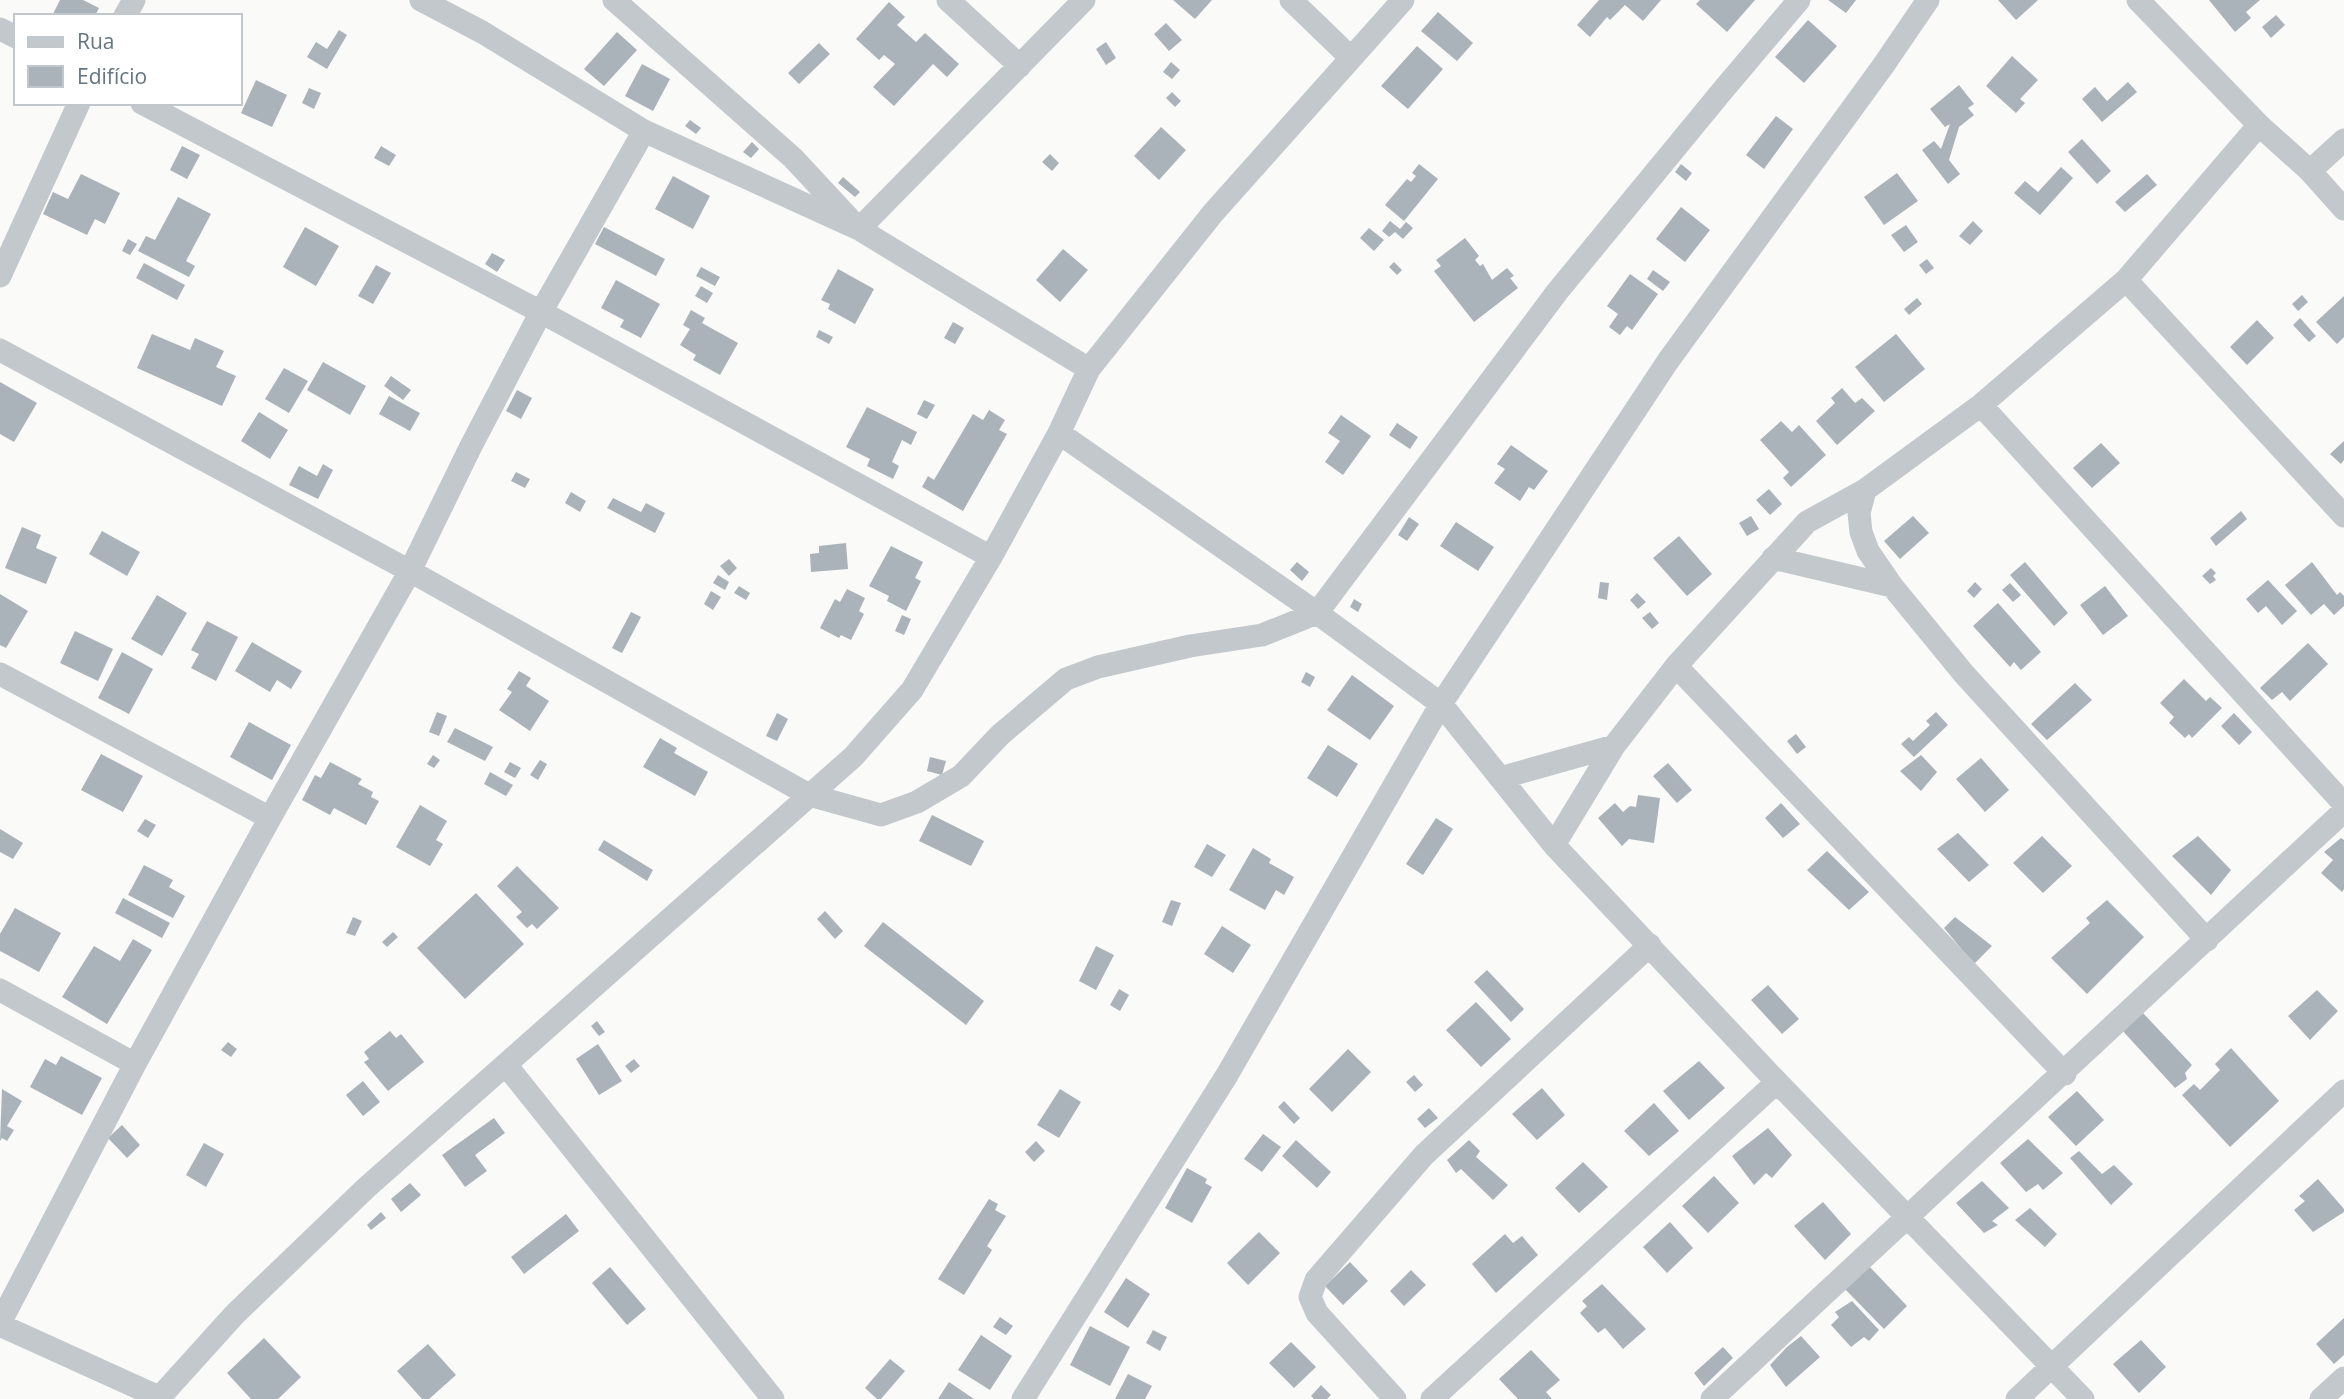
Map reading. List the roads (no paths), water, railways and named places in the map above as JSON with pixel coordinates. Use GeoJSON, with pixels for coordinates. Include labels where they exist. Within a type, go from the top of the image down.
{"type":"FeatureCollection","features":[{"type":"Feature","properties":{"kind":"street"},"geometry":{"type":"LineString","coordinates":[[421,0],[482,32],[644,131],[859,229],[1090,369]]}},
{"type":"Feature","properties":{"kind":"street"},"geometry":{"type":"LineString","coordinates":[[614,0],[793,158],[859,229]]}},
{"type":"Feature","properties":{"kind":"street"},"geometry":{"type":"LineString","coordinates":[[948,0],[1020,66]]}},
{"type":"Feature","properties":{"kind":"street"},"geometry":{"type":"LineString","coordinates":[[859,229],[1084,0]]}},
{"type":"Feature","properties":{"kind":"street"},"geometry":{"type":"LineString","coordinates":[[1291,0],[1350,57]]}},
{"type":"Feature","properties":{"kind":"street"},"geometry":{"type":"LineString","coordinates":[[644,131],[541,312],[410,571],[135,1064],[0,1324],[162,1398],[235,1314],[366,1188],[853,757],[912,690],[991,557],[1059,433],[1090,369],[1213,213],[1403,0]]}},
{"type":"Feature","properties":{"kind":"street"},"geometry":{"type":"LineString","coordinates":[[0,350],[410,571],[809,795],[881,815],[918,802],[961,776],[1000,735],[1066,679],[1098,667],[1177,649],[1262,635],[1317,613],[1558,292],[1800,0]]}},
{"type":"Feature","properties":{"kind":"street"},"geometry":{"type":"LineString","coordinates":[[1023,1399],[1227,1075],[1441,704],[1668,361],[1928,0]]}},
{"type":"Feature","properties":{"kind":"street"},"geometry":{"type":"LineString","coordinates":[[2138,0],[2344,209]]}},
{"type":"Feature","properties":{"kind":"street"},"geometry":{"type":"LineString","coordinates":[[0,276],[78,105]]}},
{"type":"Feature","properties":{"kind":"street"},"geometry":{"type":"LineString","coordinates":[[146,105],[541,312],[991,557]]}},
{"type":"Feature","properties":{"kind":"street"},"geometry":{"type":"LineString","coordinates":[[1554,845],[1614,746],[1676,666],[1807,522],[1865,491],[1981,405],[2126,281],[2259,125]]}},
{"type":"Feature","properties":{"kind":"street"},"geometry":{"type":"LineString","coordinates":[[2310,172],[2344,141]]}},
{"type":"Feature","properties":{"kind":"street"},"geometry":{"type":"LineString","coordinates":[[2126,281],[2344,516]]}},
{"type":"Feature","properties":{"kind":"street"},"geometry":{"type":"LineString","coordinates":[[1981,405],[2344,804]]}},
{"type":"Feature","properties":{"kind":"street"},"geometry":{"type":"LineString","coordinates":[[1059,433],[1317,613],[1441,704],[1554,845],[1777,1082],[2083,1399]]}},
{"type":"Feature","properties":{"kind":"street"},"geometry":{"type":"LineString","coordinates":[[1865,491],[1860,513],[1861,532],[1868,551],[1892,586],[1964,674],[2207,940]]}},
{"type":"Feature","properties":{"kind":"street"},"geometry":{"type":"LineString","coordinates":[[1773,558],[1892,586]]}},
{"type":"Feature","properties":{"kind":"street"},"geometry":{"type":"LineString","coordinates":[[1676,666],[2065,1074]]}},
{"type":"Feature","properties":{"kind":"street"},"geometry":{"type":"LineString","coordinates":[[0,674],[270,818]]}},
{"type":"Feature","properties":{"kind":"street"},"geometry":{"type":"LineString","coordinates":[[1500,778],[1614,746]]}},
{"type":"Feature","properties":{"kind":"street"},"geometry":{"type":"LineString","coordinates":[[1712,1399],[2065,1074],[2344,811]]}},
{"type":"Feature","properties":{"kind":"street"},"geometry":{"type":"LineString","coordinates":[[1395,1399],[1317,1313],[1310,1297],[1316,1280],[1424,1155],[1650,945]]}},
{"type":"Feature","properties":{"kind":"street"},"geometry":{"type":"LineString","coordinates":[[0,990],[135,1064]]}},
{"type":"Feature","properties":{"kind":"street"},"geometry":{"type":"LineString","coordinates":[[506,1065],[773,1399]]}},
{"type":"Feature","properties":{"kind":"street"},"geometry":{"type":"LineString","coordinates":[[1432,1399],[1777,1082]]}},
{"type":"Feature","properties":{"kind":"street"},"geometry":{"type":"LineString","coordinates":[[2017,1399],[2344,1091]]}},
{"type":"Feature","properties":{"kind":"street"},"geometry":{"type":"LineString","coordinates":[[2321,1399],[2344,1378]]}}]}
